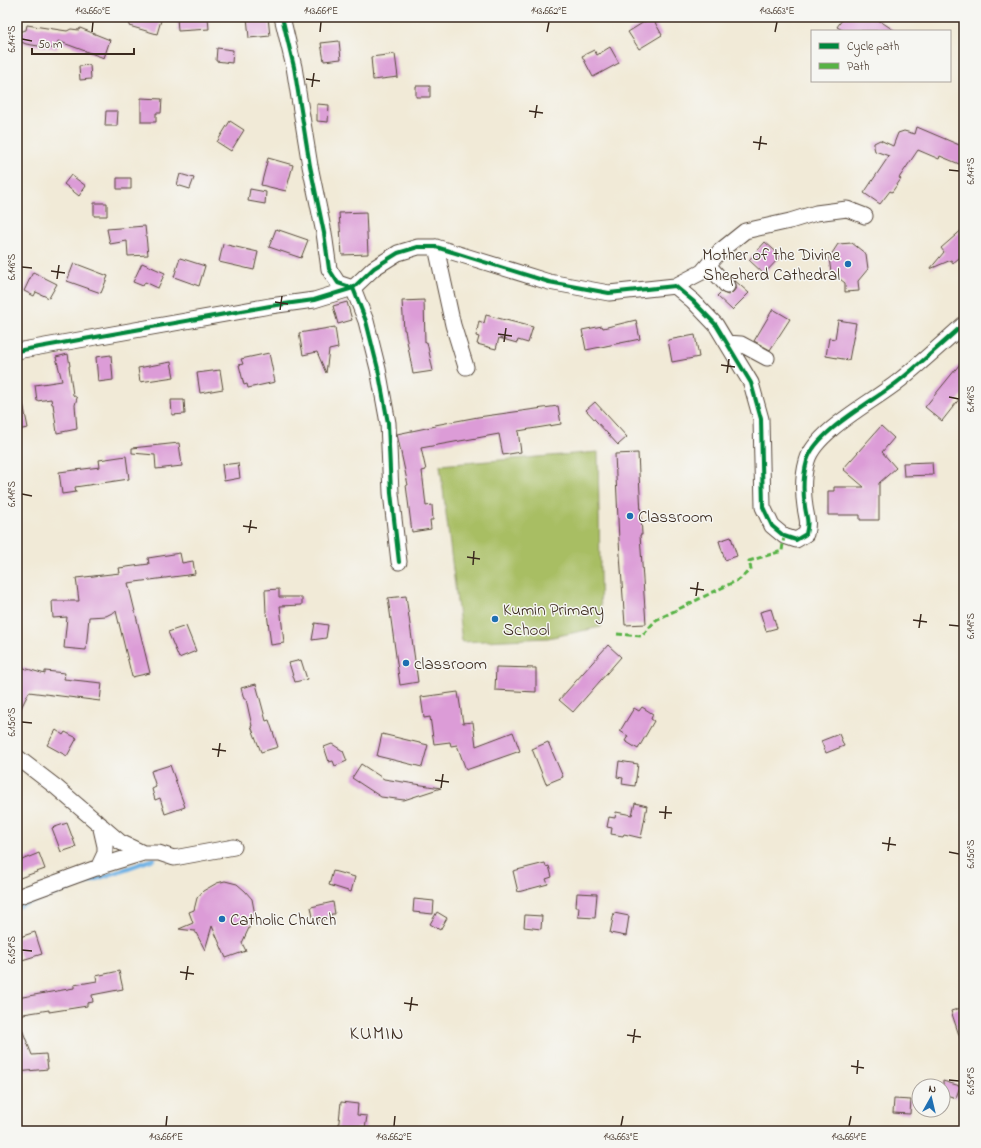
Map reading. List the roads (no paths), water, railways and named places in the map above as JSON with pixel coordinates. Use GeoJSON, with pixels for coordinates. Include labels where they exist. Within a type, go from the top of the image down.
{"type":"FeatureCollection","features":[{"type":"Feature","properties":{"kind":"street"},"geometry":{"type":"LineString","coordinates":[[282,17],[294,67],[310,166],[324,233],[329,269],[338,283],[353,288]]}},
{"type":"Feature","properties":{"kind":"street"},"geometry":{"type":"LineString","coordinates":[[17,351],[270,306],[314,300],[353,288],[374,268],[398,254],[418,248],[436,247],[549,282],[609,293],[675,286],[702,272],[720,251],[745,230],[816,213],[847,209],[865,216]]}},
{"type":"Feature","properties":{"kind":"street"},"geometry":{"type":"LineString","coordinates":[[436,247],[453,325],[466,367]]}},
{"type":"Feature","properties":{"kind":"street"},"geometry":{"type":"LineString","coordinates":[[708,265],[727,286]]}},
{"type":"Feature","properties":{"kind":"street"},"geometry":{"type":"LineString","coordinates":[[675,286],[693,301],[716,325],[751,383],[761,419],[763,507],[772,526],[784,536],[796,540],[806,534],[808,523],[805,507],[804,478],[807,461],[823,437],[860,407],[899,381],[964,324]]}},
{"type":"Feature","properties":{"kind":"street"},"geometry":{"type":"LineString","coordinates":[[353,288],[366,321],[378,369],[388,422],[392,493],[399,562]]}},
{"type":"Feature","properties":{"kind":"street"},"geometry":{"type":"LineString","coordinates":[[727,343],[741,344],[767,358]]}},
{"type":"Feature","properties":{"kind":"street"},"geometry":{"type":"LineString","coordinates":[[17,757],[56,787],[120,842],[143,853]]}},
{"type":"Feature","properties":{"kind":"street"},"geometry":{"type":"LineString","coordinates":[[98,868],[105,854],[105,846],[100,824]]}},
{"type":"Feature","properties":{"kind":"street"},"geometry":{"type":"LineString","coordinates":[[24,890],[143,853],[159,853],[174,858],[234,847]]}},
{"type":"Feature","properties":{"kind":"waterway"},"geometry":{"type":"LineString","coordinates":[[17,907],[154,859]]}},
{"type":"Feature","properties":{"kind":"place","name":"Mother of the Divine Shepherd Cathedral"},"geometry":{"type":"Point","coordinates":[848,264]}},
{"type":"Feature","properties":{"kind":"place","name":"Classroom"},"geometry":{"type":"Point","coordinates":[630,516]}},
{"type":"Feature","properties":{"kind":"place","name":"Kumin Primary School"},"geometry":{"type":"Point","coordinates":[495,619]}},
{"type":"Feature","properties":{"kind":"place","name":"classroom"},"geometry":{"type":"Point","coordinates":[406,663]}},
{"type":"Feature","properties":{"kind":"place","name":"Catholic Church"},"geometry":{"type":"Point","coordinates":[222,919]}},
{"type":"Feature","properties":{"kind":"district","name":"KUMIN"},"geometry":{"type":"Point","coordinates":[377,1032]}}]}
